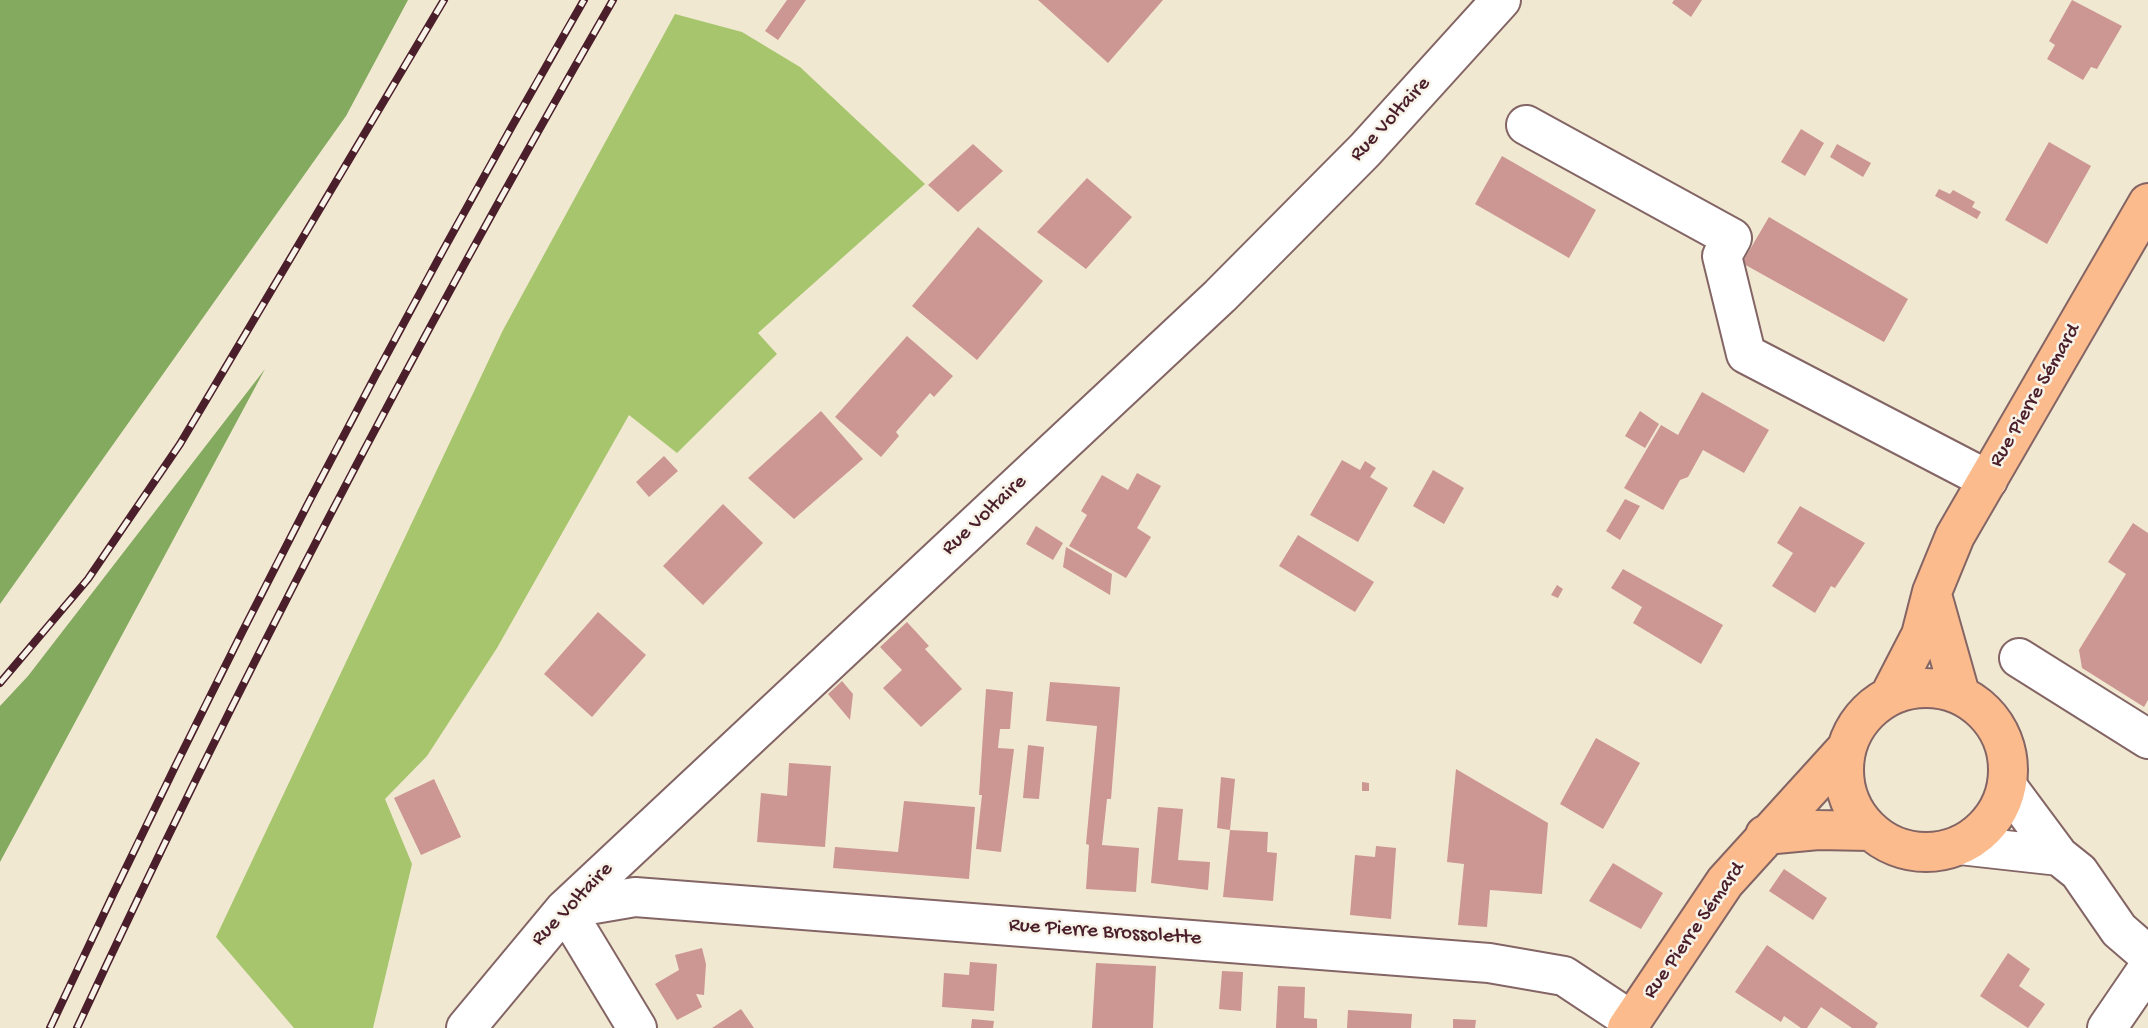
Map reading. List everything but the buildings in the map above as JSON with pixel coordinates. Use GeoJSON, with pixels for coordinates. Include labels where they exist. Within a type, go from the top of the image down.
{"type":"FeatureCollection","features":[{"type":"Feature","properties":{"kind":"main road","name":"Rue Pierre Sémard"},"geometry":{"type":"LineString","coordinates":[[1890,695],[1922,635],[1931,592],[1955,536],[2148,203]]}},
{"type":"Feature","properties":{"kind":"main road"},"geometry":{"type":"LineString","coordinates":[[1931,592],[1960,694]]}},
{"type":"Feature","properties":{"kind":"main road"},"geometry":{"type":"LineString","coordinates":[[1925,687],[1960,694],[1983,709],[2000,732],[2009,758],[2007,786],[1998,811],[1982,831],[1960,845],[1937,852],[1913,852],[1890,845],[1870,831],[1856,814],[1847,794],[1843,772],[1845,750],[1855,728],[1870,709],[1890,695],[1925,687]]}},
{"type":"Feature","properties":{"kind":"main road","name":"Rue Pierre Sémard"},"geometry":{"type":"LineString","coordinates":[[1630,1024],[1725,882],[1845,750]]}},
{"type":"Feature","properties":{"kind":"main road"},"geometry":{"type":"LineString","coordinates":[[1765,835],[1818,830],[1870,831]]}},
{"type":"Feature","properties":{"kind":"street","name":"Rue Voltaire"},"geometry":{"type":"LineString","coordinates":[[466,1028],[565,909],[1220,296],[1365,150],[1501,0]]}},
{"type":"Feature","properties":{"kind":"street"},"geometry":{"type":"LineString","coordinates":[[1525,125],[1732,238],[1722,256],[1746,354],[1988,480]]}},
{"type":"Feature","properties":{"kind":"street"},"geometry":{"type":"LineString","coordinates":[[2019,658],[2148,739]]}},
{"type":"Feature","properties":{"kind":"street"},"geometry":{"type":"LineString","coordinates":[[2007,786],[2059,856],[2079,872],[2119,930],[2148,955]]}},
{"type":"Feature","properties":{"kind":"street"},"geometry":{"type":"LineString","coordinates":[[1960,845],[2059,856]]}},
{"type":"Feature","properties":{"kind":"street","name":"Rue Pierre Brossolette"},"geometry":{"type":"LineString","coordinates":[[565,909],[635,897],[1489,963],[1564,976],[1630,1024]]}},
{"type":"Feature","properties":{"kind":"street"},"geometry":{"type":"LineString","coordinates":[[565,909],[638,1028]]}},
{"type":"Feature","properties":{"kind":"street"},"geometry":{"type":"LineString","coordinates":[[2107,1028],[2148,968]]}},
{"type":"Feature","properties":{"kind":"green space"},"geometry":{"type":"Polygon","coordinates":[[[0,0],[408,0],[346,116],[0,604],[0,0]]]}},
{"type":"Feature","properties":{"kind":"green space"},"geometry":{"type":"Polygon","coordinates":[[[675,14],[742,32],[800,67],[925,184],[758,333],[777,354],[677,453],[629,415],[497,648],[427,756],[385,799],[412,864],[373,1028],[294,1028],[216,937],[503,330],[675,14]]]}},
{"type":"Feature","properties":{"kind":"green space"},"geometry":{"type":"Polygon","coordinates":[[[265,369],[0,862],[0,706],[28,676],[265,369]]]}},
{"type":"Feature","properties":{"kind":"railway"},"geometry":{"type":"LineString","coordinates":[[0,683],[88,579],[180,444],[444,0]]}},
{"type":"Feature","properties":{"kind":"railway"},"geometry":{"type":"LineString","coordinates":[[50,1028],[175,767],[306,508],[442,252],[584,0]]}},
{"type":"Feature","properties":{"kind":"railway"},"geometry":{"type":"LineString","coordinates":[[77,1028],[202,766],[334,508],[471,253],[613,0]]}}]}
